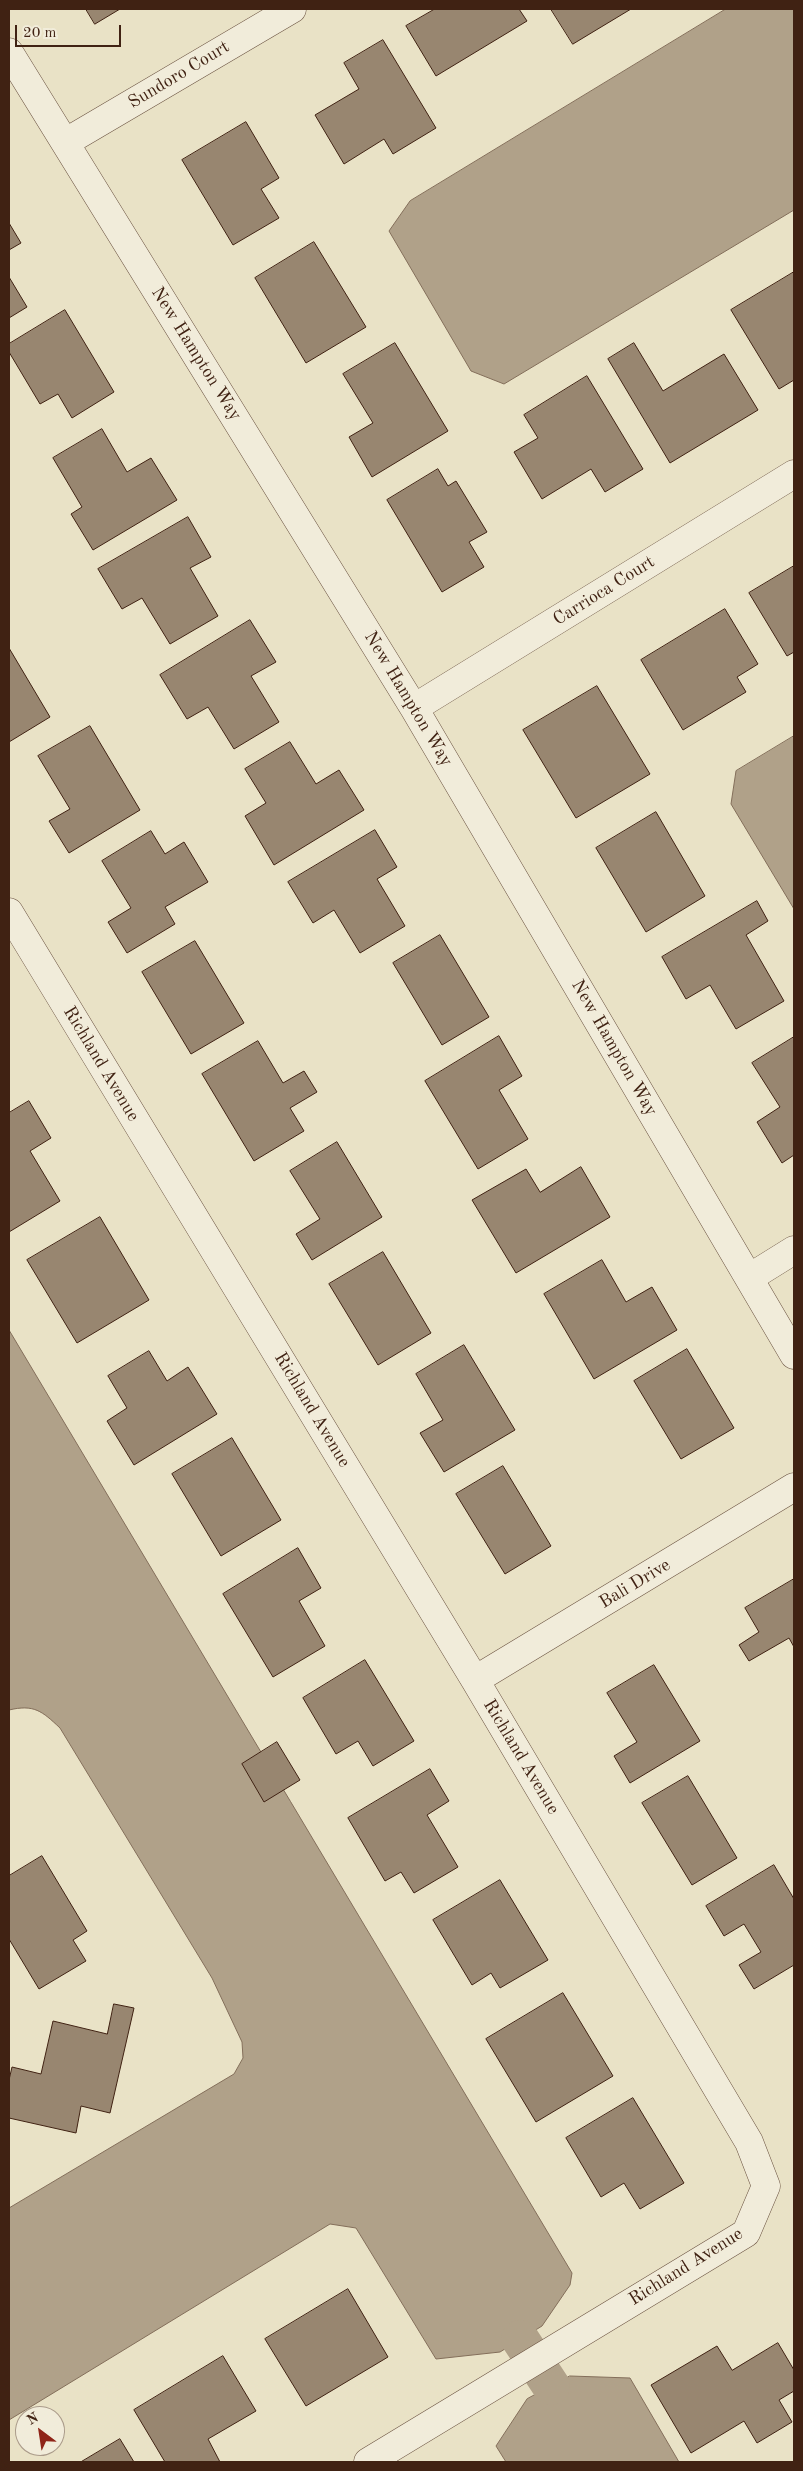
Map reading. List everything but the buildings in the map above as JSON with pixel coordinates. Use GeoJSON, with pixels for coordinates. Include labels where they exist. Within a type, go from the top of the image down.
{"type":"FeatureCollection","features":[{"type":"Feature","properties":{"kind":"street","name":"Sundoro Court"},"geometry":{"type":"LineString","coordinates":[[66,142],[292,9]]}},
{"type":"Feature","properties":{"kind":"street","name":"New Hampton Way"},"geometry":{"type":"LineString","coordinates":[[9,52],[414,708],[794,1355]]}},
{"type":"Feature","properties":{"kind":"street","name":"Carrioca Court"},"geometry":{"type":"LineString","coordinates":[[414,708],[794,474]]}},
{"type":"Feature","properties":{"kind":"street","name":"Richland Avenue"},"geometry":{"type":"LineString","coordinates":[[9,912],[476,1680],[749,2142],[766,2186],[746,2233],[368,2462]]}},
{"type":"Feature","properties":{"kind":"street"},"geometry":{"type":"LineString","coordinates":[[749,1278],[794,1250]]}},
{"type":"Feature","properties":{"kind":"street","name":"Bali Drive"},"geometry":{"type":"LineString","coordinates":[[476,1680],[794,1488]]}},
{"type":"Feature","properties":{"kind":"shaded area"},"geometry":{"type":"Polygon","coordinates":[[[726,9],[794,9],[794,210],[504,384],[471,371],[389,231],[410,201],[726,9]]]}},
{"type":"Feature","properties":{"kind":"shaded area"},"geometry":{"type":"Polygon","coordinates":[[[794,736],[794,909],[731,804],[736,771],[794,736]]]}},
{"type":"Feature","properties":{"kind":"shaded area"},"geometry":{"type":"Polygon","coordinates":[[[9,1330],[572,2273],[570,2285],[542,2326],[500,2352],[436,2359],[356,2228],[330,2224],[32,2406],[15,2406],[15,2416],[9,2420],[9,2208],[234,2074],[243,2058],[242,2042],[212,1978],[60,1728],[37,1710],[18,1708],[9,1710],[9,1330]]]}},
{"type":"Feature","properties":{"kind":"shaded area"},"geometry":{"type":"Polygon","coordinates":[[[570,2376],[630,2378],[679,2462],[506,2462],[496,2446],[527,2399],[570,2376]]]}},
{"type":"Feature","properties":{"kind":"waterway"},"geometry":{"type":"LineString","coordinates":[[520,2339],[551,2386]]}}]}
